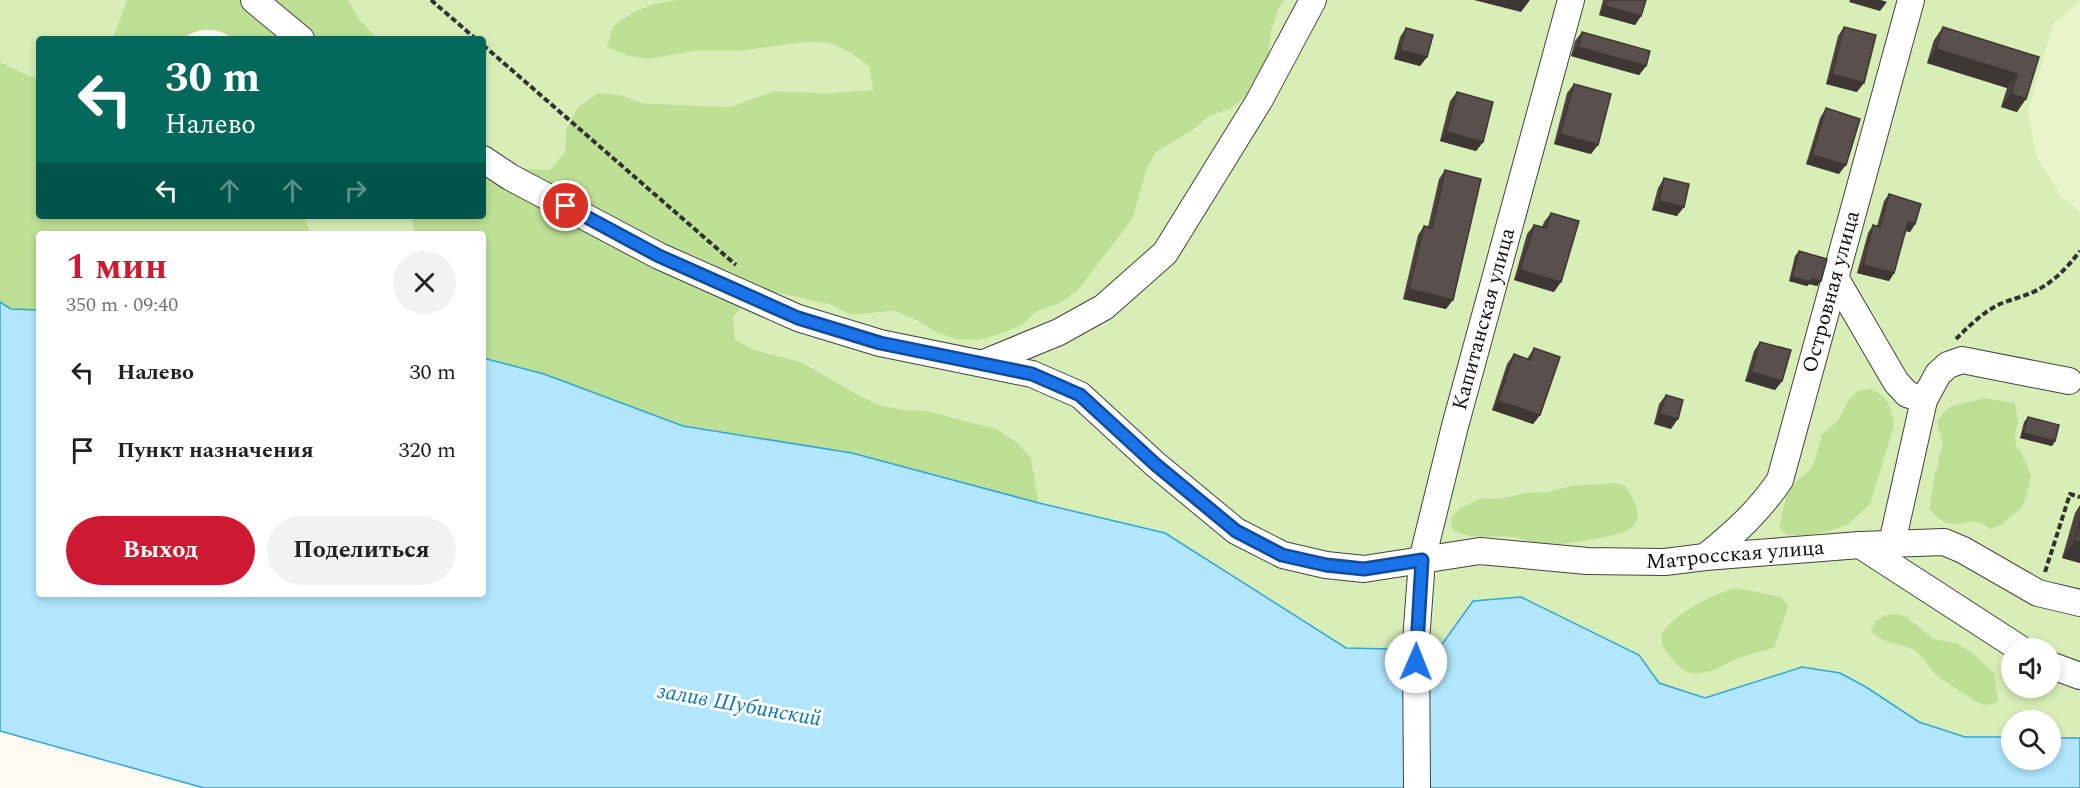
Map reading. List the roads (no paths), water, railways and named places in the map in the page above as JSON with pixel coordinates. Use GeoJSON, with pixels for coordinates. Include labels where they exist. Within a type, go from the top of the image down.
{"type":"FeatureCollection","features":[{"type":"Feature","properties":{"kind":"street"},"geometry":{"type":"LineString","coordinates":[[254,0],[298,36]]}},
{"type":"Feature","properties":{"kind":"street"},"geometry":{"type":"LineString","coordinates":[[984,363],[1059,332],[1104,308],[1165,253],[1259,101],[1313,0]]}},
{"type":"Feature","properties":{"kind":"street","name":"Капитанская улица"},"geometry":{"type":"LineString","coordinates":[[1417,788],[1416,641],[1422,560],[1455,426],[1571,0]]}},
{"type":"Feature","properties":{"kind":"street","name":"Островная улица"},"geometry":{"type":"LineString","coordinates":[[1705,557],[1737,532],[1765,502],[1780,480],[1911,0]]}},
{"type":"Feature","properties":{"kind":"street","name":"Матросская улица"},"geometry":{"type":"LineString","coordinates":[[486,161],[510,177],[659,256],[798,318],[880,343],[1032,374],[1080,395],[1155,464],[1236,531],[1282,555],[1326,565],[1364,569],[1480,551],[1587,561],[1665,562],[1860,545],[1944,542],[1963,550],[2038,592],[2080,603]]}},
{"type":"Feature","properties":{"kind":"street"},"geometry":{"type":"LineString","coordinates":[[1836,279],[1896,382],[1906,394],[1924,399]]}},
{"type":"Feature","properties":{"kind":"street"},"geometry":{"type":"LineString","coordinates":[[1892,543],[1924,399],[1938,374],[1948,365],[1962,360],[2069,381]]}},
{"type":"Feature","properties":{"kind":"street"},"geometry":{"type":"LineString","coordinates":[[1860,545],[2004,638]]}},
{"type":"Feature","properties":{"kind":"street"},"geometry":{"type":"LineString","coordinates":[[2061,669],[2080,676]]}},
{"type":"Feature","properties":{"kind":"water","name":"залив Шубинский"},"geometry":{"type":"Polygon","coordinates":[[[0,302],[11,309],[36,310],[36,597],[486,597],[486,359],[544,374],[683,426],[852,453],[1039,503],[1165,533],[1346,648],[1438,650],[1473,601],[1521,597],[1639,655],[1659,683],[1705,698],[1802,667],[1840,673],[1866,687],[1919,722],[1965,737],[2001,737],[2001,770],[2061,770],[2061,738],[2080,738],[2080,788],[204,788],[0,731],[0,302]]]}}]}
